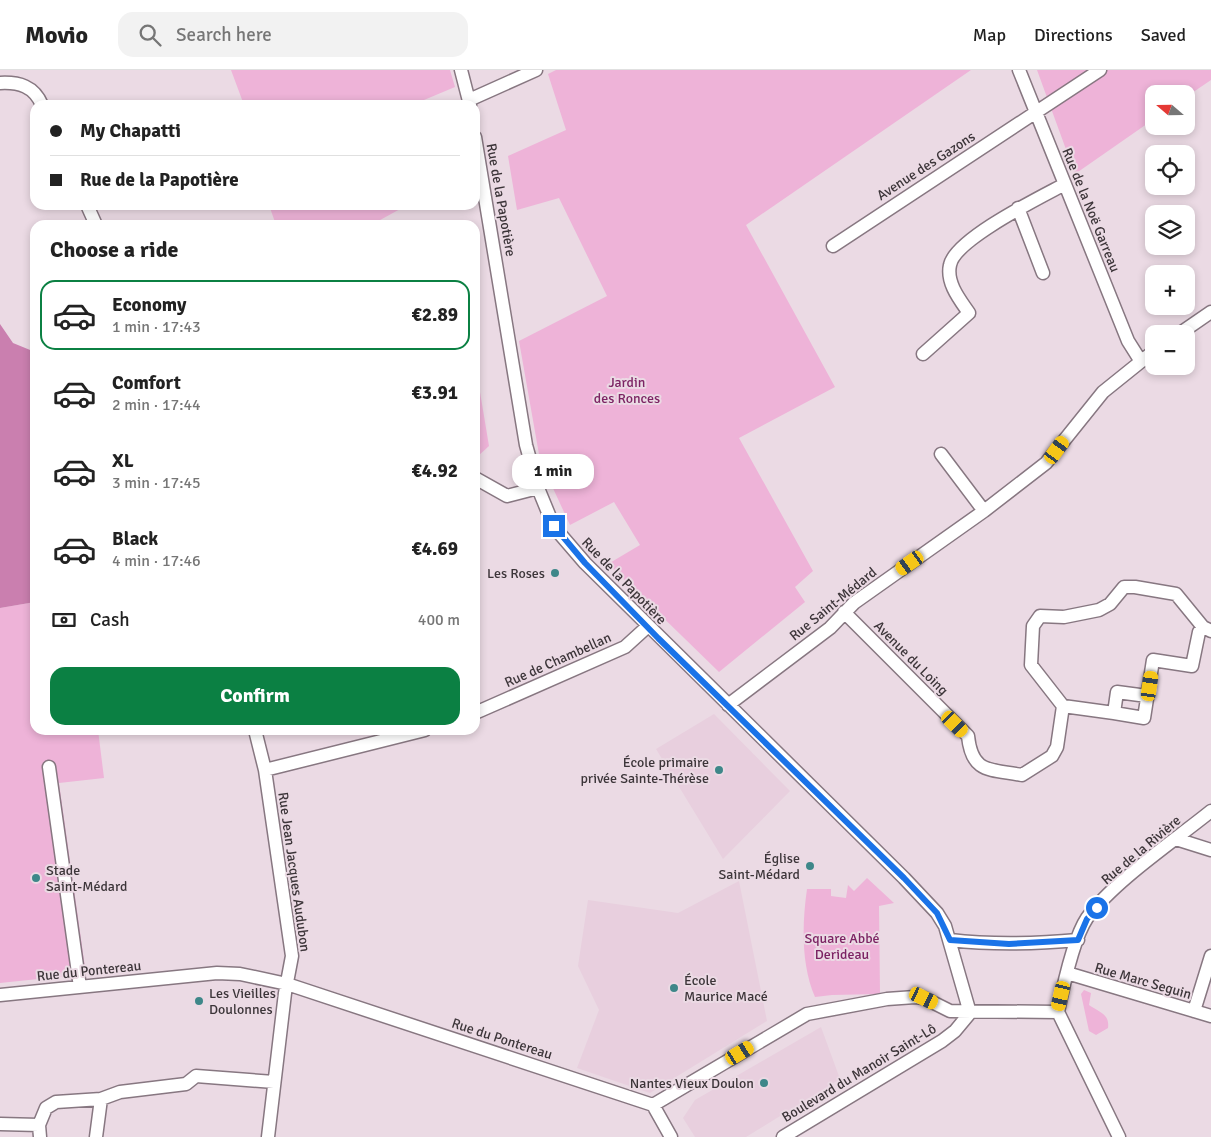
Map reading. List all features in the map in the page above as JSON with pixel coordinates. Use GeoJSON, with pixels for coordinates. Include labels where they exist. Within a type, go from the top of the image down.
{"type":"FeatureCollection","features":[{"type":"Feature","properties":{"kind":"street"},"geometry":{"type":"LineString","coordinates":[[461,70],[468,100]]}},
{"type":"Feature","properties":{"kind":"street"},"geometry":{"type":"LineString","coordinates":[[475,100],[536,70]]}},
{"type":"Feature","properties":{"kind":"street","name":"Rue de la Noë Garreau"},"geometry":{"type":"LineString","coordinates":[[1019,70],[1128,341],[1140,360]]}},
{"type":"Feature","properties":{"kind":"street","name":"Avenue des Gazons"},"geometry":{"type":"LineString","coordinates":[[833,246],[1100,70]]}},
{"type":"Feature","properties":{"kind":"street"},"geometry":{"type":"LineString","coordinates":[[0,84],[17,82],[29,87],[38,100]]}},
{"type":"Feature","properties":{"kind":"street","name":"Rue de la Papotière"},"geometry":{"type":"LineString","coordinates":[[480,167],[526,444],[538,488],[554,526],[585,563],[647,627],[937,913],[950,940],[970,1013]]}},
{"type":"Feature","properties":{"kind":"street"},"geometry":{"type":"LineString","coordinates":[[924,354],[970,313],[952,288],[949,265],[956,251],[1018,208],[1064,184]]}},
{"type":"Feature","properties":{"kind":"street"},"geometry":{"type":"LineString","coordinates":[[1018,208],[1043,273]]}},
{"type":"Feature","properties":{"kind":"street"},"geometry":{"type":"LineString","coordinates":[[1192,325],[1211,312]]}},
{"type":"Feature","properties":{"kind":"street","name":"Rue Saint-Médard"},"geometry":{"type":"LineString","coordinates":[[728,705],[830,628],[854,603],[984,511],[1046,463],[1103,392],[1145,357]]}},
{"type":"Feature","properties":{"kind":"street"},"geometry":{"type":"LineString","coordinates":[[941,454],[984,511]]}},
{"type":"Feature","properties":{"kind":"street"},"geometry":{"type":"LineString","coordinates":[[480,481],[507,496],[538,488]]}},
{"type":"Feature","properties":{"kind":"street"},"geometry":{"type":"LineString","coordinates":[[1124,587],[1176,594],[1207,629],[1199,632],[1192,666],[1153,660],[1144,718],[1062,706],[1031,665],[1033,626],[1040,616],[1064,617],[1099,610],[1110,604],[1124,587]]}},
{"type":"Feature","properties":{"kind":"street","name":"Avenue du Loing"},"geometry":{"type":"LineString","coordinates":[[844,612],[968,736],[970,754],[982,768],[1022,775],[1052,756],[1057,747],[1062,706]]}},
{"type":"Feature","properties":{"kind":"street","name":"Rue de Chambellan"},"geometry":{"type":"LineString","coordinates":[[480,711],[625,647],[647,627]]}},
{"type":"Feature","properties":{"kind":"street"},"geometry":{"type":"LineString","coordinates":[[1114,713],[1117,692],[1148,696]]}},
{"type":"Feature","properties":{"kind":"street","name":"Rue Jean Jacques Audubon"},"geometry":{"type":"LineString","coordinates":[[256,735],[265,770],[292,956],[286,984],[268,1137]]}},
{"type":"Feature","properties":{"kind":"street"},"geometry":{"type":"LineString","coordinates":[[265,770],[405,735]]}},
{"type":"Feature","properties":{"kind":"street"},"geometry":{"type":"LineString","coordinates":[[49,767],[80,987]]}},
{"type":"Feature","properties":{"kind":"street","name":"Rue de la Rivière"},"geometry":{"type":"LineString","coordinates":[[1058,1012],[1067,974],[1087,919],[1116,887],[1211,811]]}},
{"type":"Feature","properties":{"kind":"street"},"geometry":{"type":"LineString","coordinates":[[1176,839],[1211,850]]}},
{"type":"Feature","properties":{"kind":"street"},"geometry":{"type":"LineString","coordinates":[[950,940],[1009,944],[1078,940]]}},
{"type":"Feature","properties":{"kind":"street"},"geometry":{"type":"LineString","coordinates":[[1194,1011],[1211,956]]}},
{"type":"Feature","properties":{"kind":"street","name":"Rue du Pontereau"},"geometry":{"type":"LineString","coordinates":[[0,995],[218,973],[240,974],[286,984],[653,1105]]}},
{"type":"Feature","properties":{"kind":"street","name":"Rue Marc Seguin"},"geometry":{"type":"LineString","coordinates":[[1067,974],[1211,1016]]}},
{"type":"Feature","properties":{"kind":"street"},"geometry":{"type":"LineString","coordinates":[[671,1137],[653,1105],[807,1014],[879,1000],[915,997],[924,998],[950,1011],[970,1013],[1058,1012],[1119,1137]]}},
{"type":"Feature","properties":{"kind":"street","name":"Boulevard du Manoir Saint-Lô"},"geometry":{"type":"LineString","coordinates":[[783,1137],[942,1041],[955,1032],[970,1013]]}},
{"type":"Feature","properties":{"kind":"street"},"geometry":{"type":"LineString","coordinates":[[0,1124],[40,1131],[46,1108],[56,1102],[101,1099],[120,1092],[177,1086],[186,1084],[196,1076],[274,1082]]}},
{"type":"Feature","properties":{"kind":"street"},"geometry":{"type":"LineString","coordinates":[[96,1137],[101,1099]]}},
{"type":"Feature","properties":{"kind":"shaded area"},"geometry":{"type":"Polygon","coordinates":[[[0,324],[13,343],[30,350],[30,603],[0,608],[0,324]]]}},
{"type":"Feature","properties":{"kind":"shaded area","name":"École primaire privée Sainte-Thérèse"},"geometry":{"type":"Polygon","coordinates":[[[714,714],[790,791],[723,859],[656,749],[714,714]]]}},
{"type":"Feature","properties":{"kind":"shaded area","name":"École Maurice Macé"},"geometry":{"type":"Polygon","coordinates":[[[739,881],[767,1021],[650,1093],[577,1068],[599,1010],[578,966],[588,900],[678,913],[739,881]]]}},
{"type":"Feature","properties":{"kind":"shaded area"},"geometry":{"type":"Polygon","coordinates":[[[821,1027],[840,1079],[746,1137],[695,1137],[683,1118],[695,1100],[821,1027]]]}},
{"type":"Feature","properties":{"kind":"green space"},"geometry":{"type":"Polygon","coordinates":[[[231,70],[450,70],[455,87],[424,100],[242,100],[231,70]]]}},
{"type":"Feature","properties":{"kind":"green space","name":"Jardin des Ronces"},"geometry":{"type":"Polygon","coordinates":[[[556,70],[971,70],[746,225],[835,387],[739,438],[813,571],[795,587],[805,602],[719,672],[608,564],[640,545],[614,502],[570,525],[540,460],[519,341],[607,296],[559,198],[517,210],[508,156],[566,130],[548,74],[556,70]]]}},
{"type":"Feature","properties":{"kind":"green space"},"geometry":{"type":"Polygon","coordinates":[[[1037,70],[1211,70],[1211,80],[1195,91],[1195,85],[1145,85],[1145,125],[1075,174],[1037,70]]]}},
{"type":"Feature","properties":{"kind":"green space"},"geometry":{"type":"Polygon","coordinates":[[[271,210],[398,210],[380,220],[274,220],[271,210]]]}},
{"type":"Feature","properties":{"kind":"green space"},"geometry":{"type":"Polygon","coordinates":[[[480,392],[489,446],[480,454],[480,392]]]}},
{"type":"Feature","properties":{"kind":"green space","name":"Stade Saint-Médard"},"geometry":{"type":"Polygon","coordinates":[[[30,603],[30,735],[99,735],[104,778],[59,783],[86,974],[0,983],[0,608],[30,603]]]}},
{"type":"Feature","properties":{"kind":"green space","name":"Square Abbé Derideau"},"geometry":{"type":"Polygon","coordinates":[[[867,878],[894,903],[879,906],[880,994],[815,997],[810,985],[805,958],[804,916],[807,889],[831,889],[831,896],[846,898],[848,885],[854,891],[867,878]]]}},
{"type":"Feature","properties":{"kind":"green space"},"geometry":{"type":"Polygon","coordinates":[[[1084,990],[1091,993],[1089,1005],[1106,1016],[1107,1019],[1108,1028],[1096,1035],[1089,1031],[1081,994],[1084,990]]]}},
{"type":"Feature","properties":{"kind":"place","name":"Les Roses"},"geometry":{"type":"Point","coordinates":[555,573]}},
{"type":"Feature","properties":{"kind":"place","name":"École primaire privée Sainte-Thérèse"},"geometry":{"type":"Point","coordinates":[719,770]}},
{"type":"Feature","properties":{"kind":"place","name":"Église Saint-Médard"},"geometry":{"type":"Point","coordinates":[810,866]}},
{"type":"Feature","properties":{"kind":"place","name":"Stade Saint-Médard"},"geometry":{"type":"Point","coordinates":[36,878]}},
{"type":"Feature","properties":{"kind":"place","name":"École Maurice Macé"},"geometry":{"type":"Point","coordinates":[674,988]}},
{"type":"Feature","properties":{"kind":"place","name":"Les Vieilles Doulonnes"},"geometry":{"type":"Point","coordinates":[199,1001]}},
{"type":"Feature","properties":{"kind":"place","name":"Nantes Vieux Doulon"},"geometry":{"type":"Point","coordinates":[764,1083]}},
{"type":"Feature","properties":{"kind":"route"},"geometry":{"type":"LineString","coordinates":[[554,526],[585,563],[658,638],[904,878],[937,913],[950,940],[986,944],[1028,944],[1078,940],[1087,919],[1097,908]]}}]}
